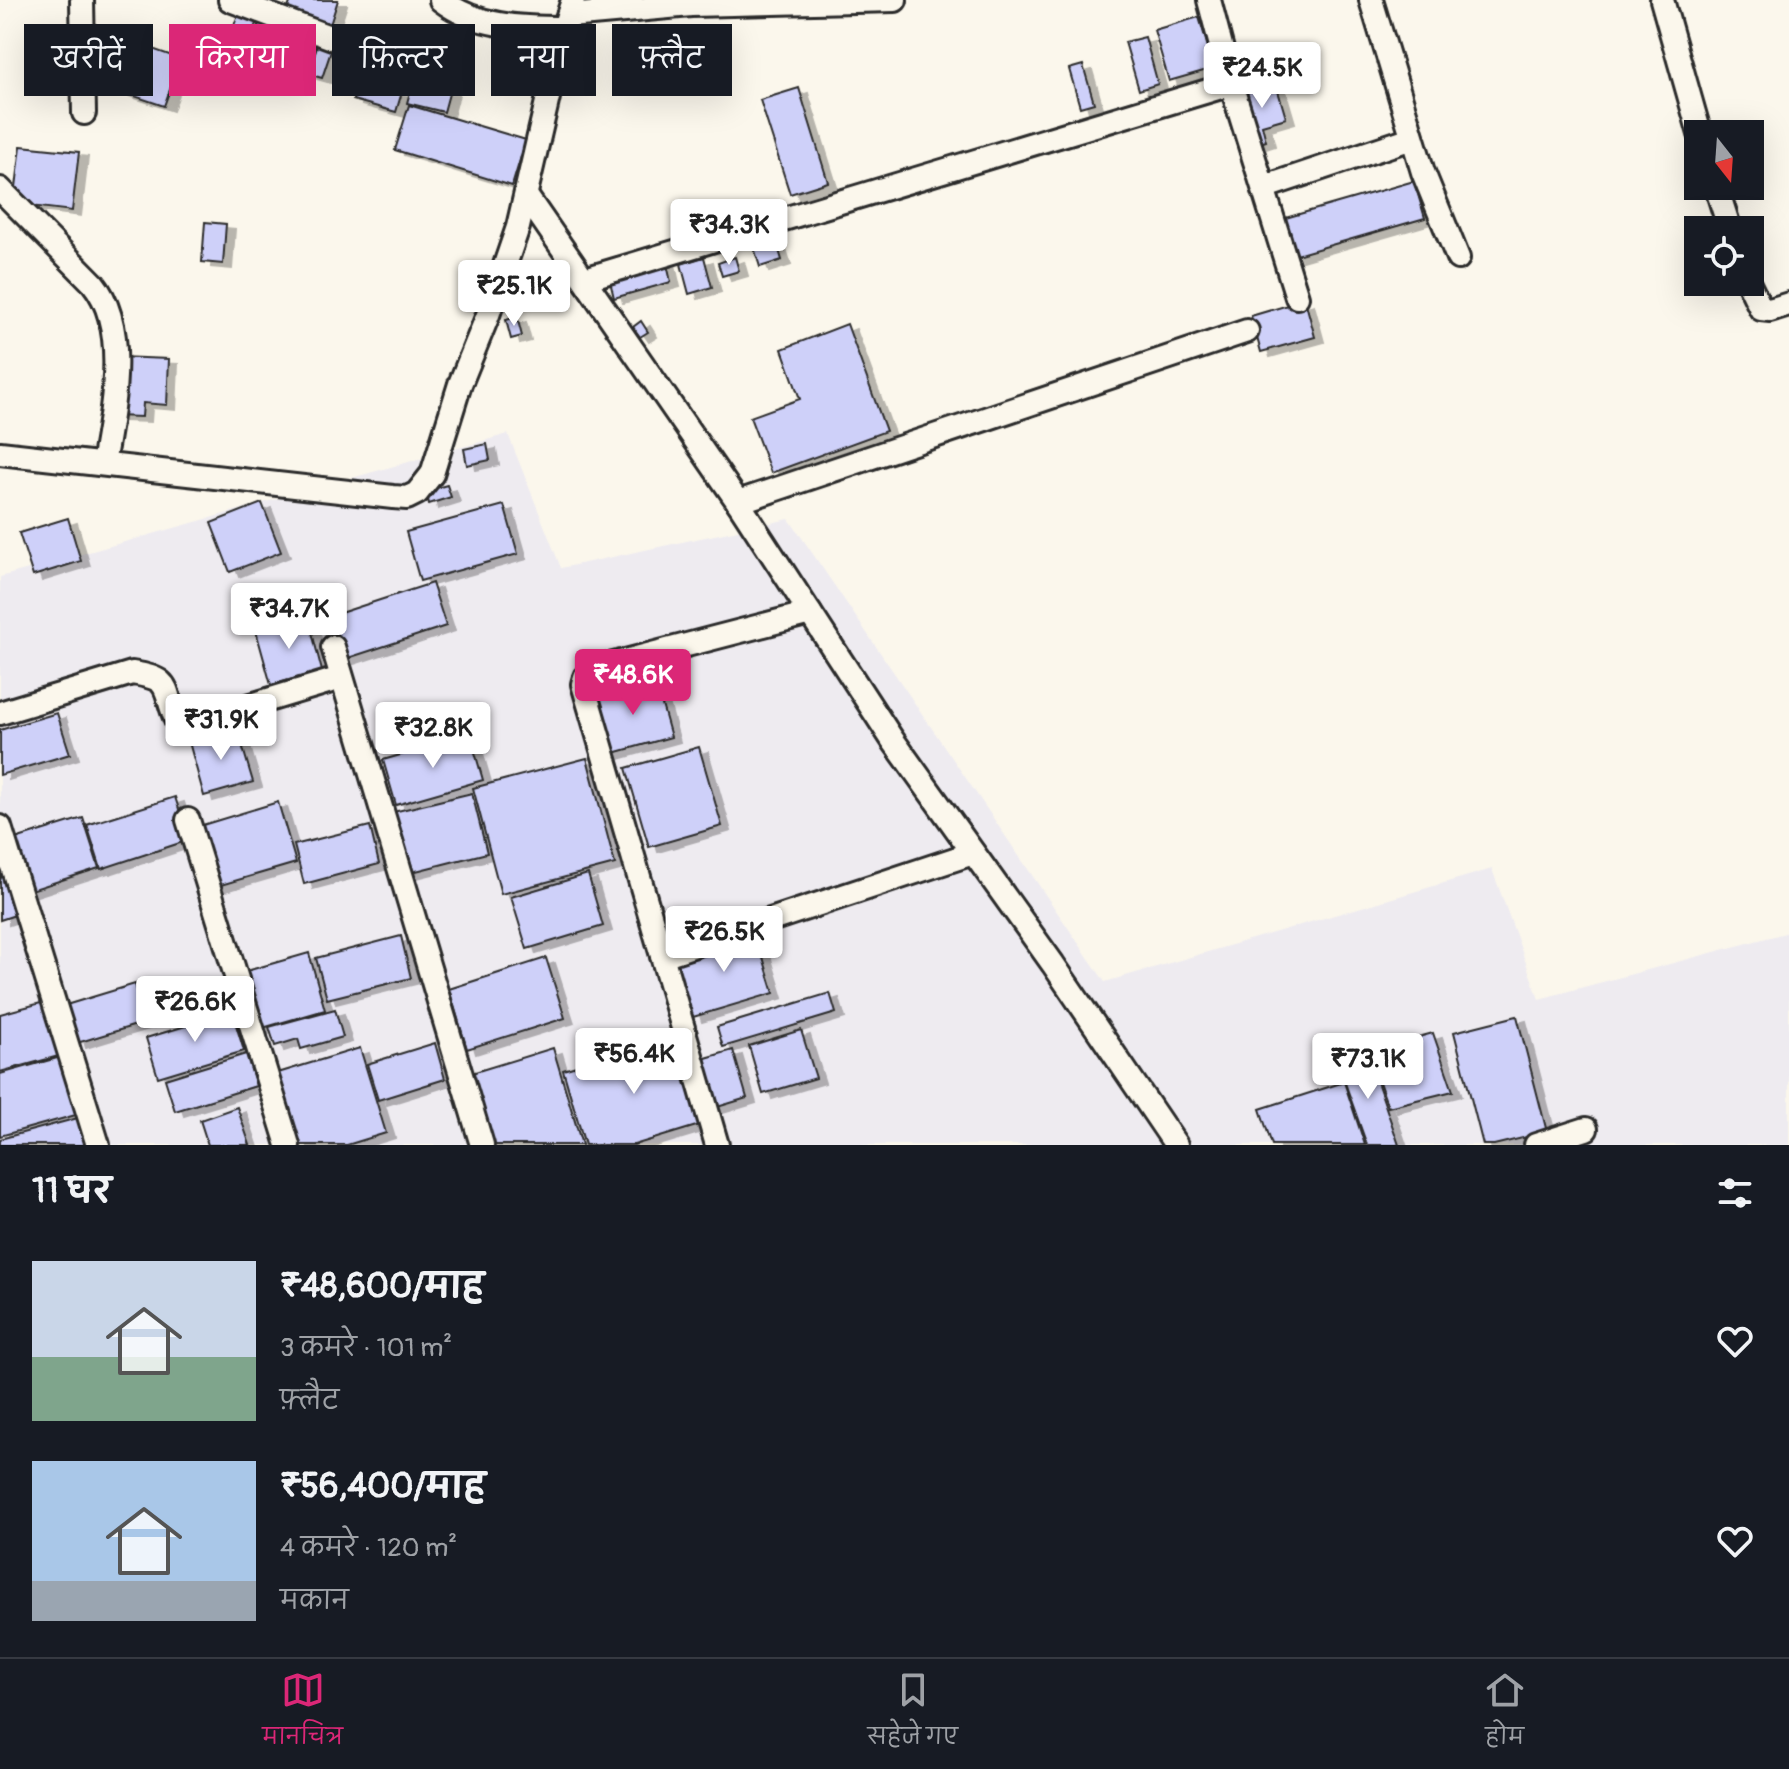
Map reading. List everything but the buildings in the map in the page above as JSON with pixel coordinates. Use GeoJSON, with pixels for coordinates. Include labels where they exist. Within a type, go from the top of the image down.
{"type":"FeatureCollection","features":[{"type":"Feature","properties":{"kind":"street"},"geometry":{"type":"LineString","coordinates":[[82,0],[84,113]]}},
{"type":"Feature","properties":{"kind":"street"},"geometry":{"type":"LineString","coordinates":[[230,0],[332,38]]}},
{"type":"Feature","properties":{"kind":"street"},"geometry":{"type":"LineString","coordinates":[[441,0],[467,16],[517,27],[569,15],[691,5],[895,0]]}},
{"type":"Feature","properties":{"kind":"street"},"geometry":{"type":"LineString","coordinates":[[1209,0],[1231,84],[1297,297]]}},
{"type":"Feature","properties":{"kind":"street"},"geometry":{"type":"LineString","coordinates":[[1371,0],[1423,172],[1458,258]]}},
{"type":"Feature","properties":{"kind":"street"},"geometry":{"type":"LineString","coordinates":[[1662,0],[1696,120]]}},
{"type":"Feature","properties":{"kind":"street"},"geometry":{"type":"LineString","coordinates":[[0,453],[393,497],[407,498],[417,493],[432,474],[460,384],[488,315],[527,197],[569,15]]}},
{"type":"Feature","properties":{"kind":"street"},"geometry":{"type":"LineString","coordinates":[[585,279],[1231,84]]}},
{"type":"Feature","properties":{"kind":"street"},"geometry":{"type":"LineString","coordinates":[[1265,187],[1412,138]]}},
{"type":"Feature","properties":{"kind":"street"},"geometry":{"type":"LineString","coordinates":[[0,189],[93,283],[105,300],[112,329],[115,380],[103,464]]}},
{"type":"Feature","properties":{"kind":"street"},"geometry":{"type":"LineString","coordinates":[[527,197],[738,502],[892,739],[1053,964],[1176,1145]]}},
{"type":"Feature","properties":{"kind":"street"},"geometry":{"type":"LineString","coordinates":[[1752,296],[1761,309],[1770,310],[1789,304]]}},
{"type":"Feature","properties":{"kind":"street"},"geometry":{"type":"LineString","coordinates":[[738,502],[1247,331]]}},
{"type":"Feature","properties":{"kind":"street"},"geometry":{"type":"LineString","coordinates":[[717,1145],[583,691],[585,677],[598,668],[810,613]]}},
{"type":"Feature","properties":{"kind":"street"},"geometry":{"type":"LineString","coordinates":[[333,647],[482,1145]]}},
{"type":"Feature","properties":{"kind":"street"},"geometry":{"type":"LineString","coordinates":[[0,713],[132,673],[153,676],[161,681],[177,722],[185,725],[341,678]]}},
{"type":"Feature","properties":{"kind":"street"},"geometry":{"type":"LineString","coordinates":[[188,820],[288,1145]]}},
{"type":"Feature","properties":{"kind":"street"},"geometry":{"type":"LineString","coordinates":[[0,827],[98,1145]]}},
{"type":"Feature","properties":{"kind":"street"},"geometry":{"type":"LineString","coordinates":[[662,956],[973,853]]}},
{"type":"Feature","properties":{"kind":"street"},"geometry":{"type":"LineString","coordinates":[[1536,1145],[1586,1129]]}},
{"type":"Feature","properties":{"kind":"shaded area"},"geometry":{"type":"Polygon","coordinates":[[[508,434],[561,568],[789,519],[1105,982],[1492,869],[1539,999],[1789,932],[1789,1145],[0,1145],[0,577],[508,434]]]}}]}
